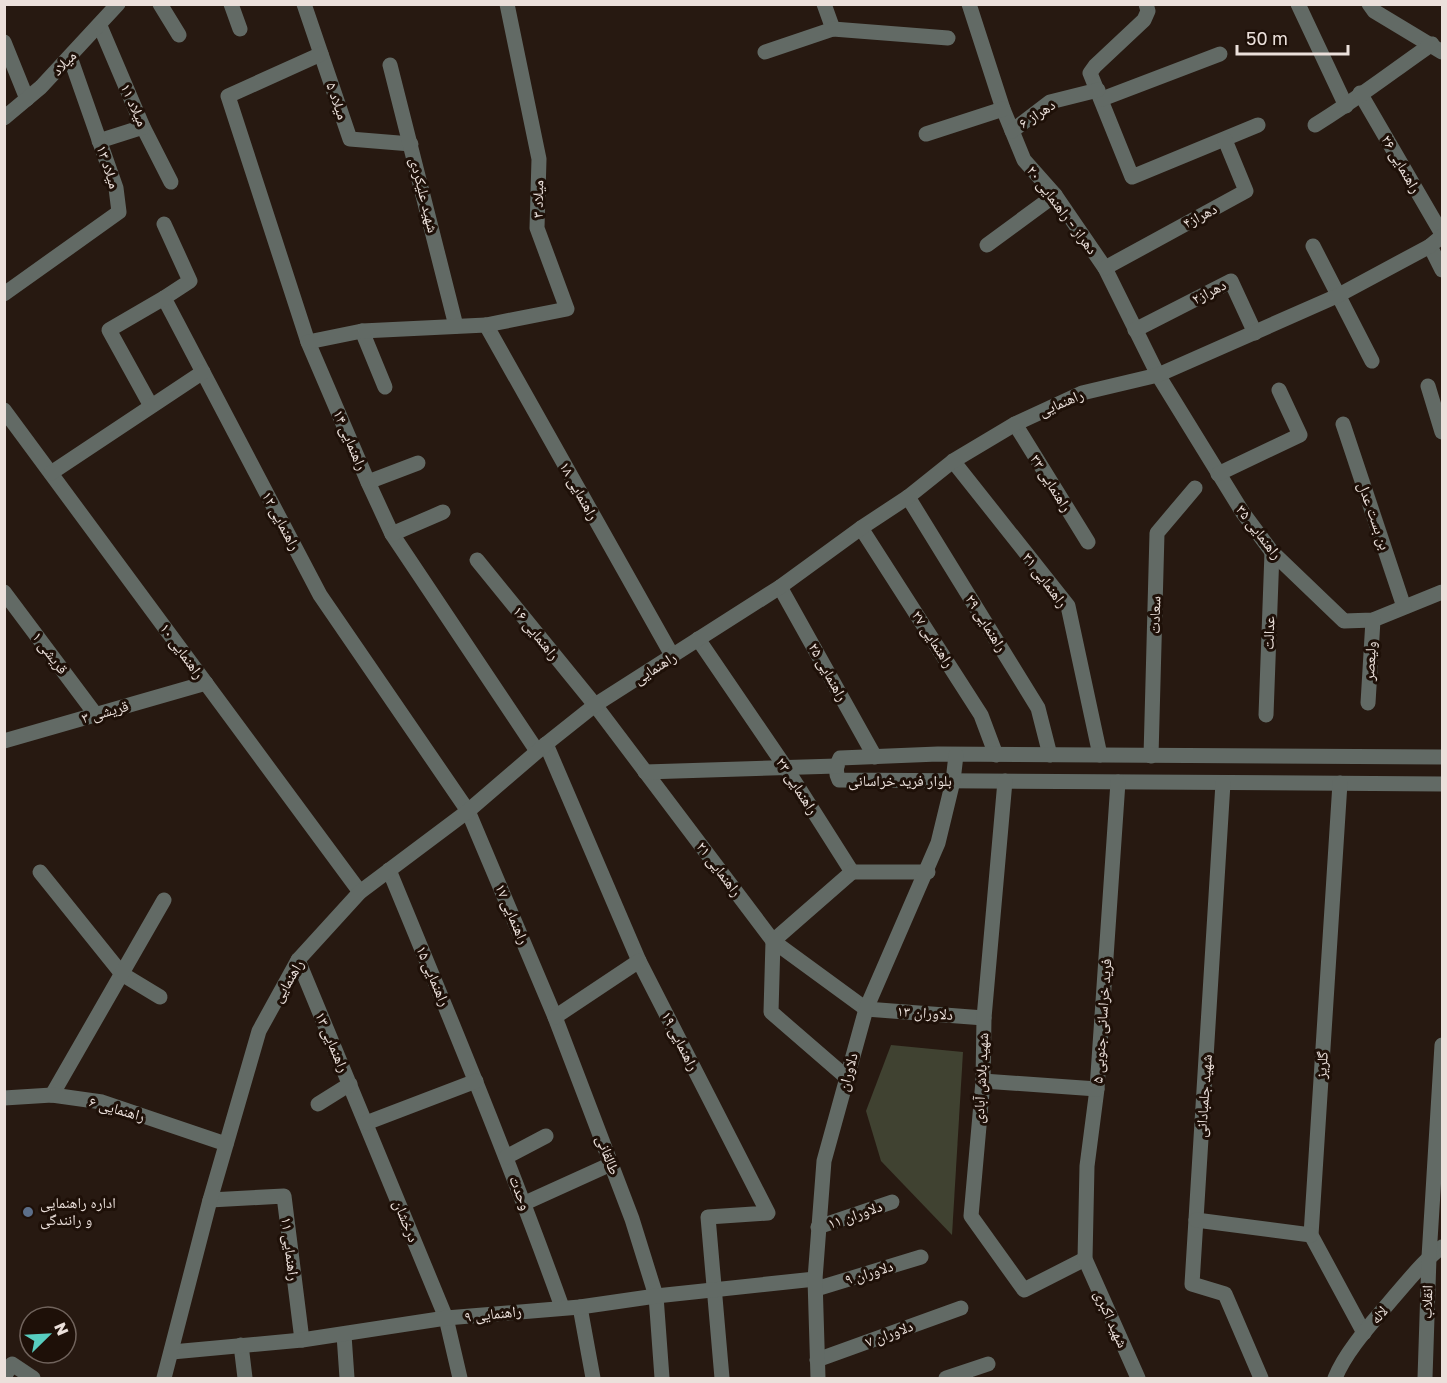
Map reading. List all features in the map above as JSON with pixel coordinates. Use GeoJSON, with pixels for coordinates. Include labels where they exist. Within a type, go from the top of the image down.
{"type":"FeatureCollection","features":[{"type":"Feature","properties":{"kind":"street","name":"میلاد"},"geometry":{"type":"LineString","coordinates":[[4,117],[27,99],[70,57],[118,4]]}},
{"type":"Feature","properties":{"kind":"street"},"geometry":{"type":"LineString","coordinates":[[160,4],[178,35]]}},
{"type":"Feature","properties":{"kind":"street"},"geometry":{"type":"LineString","coordinates":[[231,4],[240,28]]}},
{"type":"Feature","properties":{"kind":"street","name":"میلاد ۵"},"geometry":{"type":"LineString","coordinates":[[304,4],[350,140],[411,144]]}},
{"type":"Feature","properties":{"kind":"street","name":"میلاد ۳"},"geometry":{"type":"LineString","coordinates":[[486,325],[567,309],[537,228],[538,159],[507,4]]}},
{"type":"Feature","properties":{"kind":"street"},"geometry":{"type":"LineString","coordinates":[[824,4],[833,29]]}},
{"type":"Feature","properties":{"kind":"street","name":"دهراز - راهنمایی ۲۰"},"geometry":{"type":"LineString","coordinates":[[969,4],[1003,109],[1024,160],[1054,195],[1105,267],[1158,375]]}},
{"type":"Feature","properties":{"kind":"street"},"geometry":{"type":"LineString","coordinates":[[1146,4],[1148,11],[1144,20],[1091,70],[1132,177],[1258,125]]}},
{"type":"Feature","properties":{"kind":"street"},"geometry":{"type":"LineString","coordinates":[[1298,4],[1346,106]]}},
{"type":"Feature","properties":{"kind":"street"},"geometry":{"type":"LineString","coordinates":[[1315,125],[1346,106],[1360,93],[1437,48],[1374,11],[1369,4]]}},
{"type":"Feature","properties":{"kind":"street","name":"میلاد ۱۱"},"geometry":{"type":"LineString","coordinates":[[100,26],[143,127],[171,182]]}},
{"type":"Feature","properties":{"kind":"street"},"geometry":{"type":"LineString","coordinates":[[765,52],[833,29],[948,38]]}},
{"type":"Feature","properties":{"kind":"street"},"geometry":{"type":"LineString","coordinates":[[4,42],[27,99]]}},
{"type":"Feature","properties":{"kind":"street","name":"راهنمایی ۱۴"},"geometry":{"type":"LineString","coordinates":[[321,54],[228,96],[308,342],[392,534],[542,747]]}},
{"type":"Feature","properties":{"kind":"street","name":"دهراز ۶"},"geometry":{"type":"LineString","coordinates":[[1012,131],[1050,102],[1100,94],[1220,54]]}},
{"type":"Feature","properties":{"kind":"street","name":"میلاد ۱۳"},"geometry":{"type":"LineString","coordinates":[[4,294],[119,212],[116,188],[70,57]]}},
{"type":"Feature","properties":{"kind":"street","name":"شهید علیکردی"},"geometry":{"type":"LineString","coordinates":[[390,65],[456,326]]}},
{"type":"Feature","properties":{"kind":"street","name":"راهنمایی ۲۶"},"geometry":{"type":"LineString","coordinates":[[1360,93],[1443,235]]}},
{"type":"Feature","properties":{"kind":"street"},"geometry":{"type":"LineString","coordinates":[[926,134],[1003,109]]}},
{"type":"Feature","properties":{"kind":"street"},"geometry":{"type":"LineString","coordinates":[[99,141],[143,127]]}},
{"type":"Feature","properties":{"kind":"street","name":"دهراز۴"},"geometry":{"type":"LineString","coordinates":[[1105,267],[1246,191],[1225,140]]}},
{"type":"Feature","properties":{"kind":"street"},"geometry":{"type":"LineString","coordinates":[[987,245],[1054,195]]}},
{"type":"Feature","properties":{"kind":"street"},"geometry":{"type":"LineString","coordinates":[[151,406],[108,330],[190,281],[164,224]]}},
{"type":"Feature","properties":{"kind":"street","name":"راهنمایی"},"geometry":{"type":"LineString","coordinates":[[164,1378],[210,1200],[259,1031],[298,960],[360,892],[468,811],[595,705],[780,587],[908,497],[953,461],[1015,424],[1082,393],[1158,375],[1337,296],[1430,246],[1443,235]]}},
{"type":"Feature","properties":{"kind":"street"},"geometry":{"type":"LineString","coordinates":[[1313,246],[1372,362]]}},
{"type":"Feature","properties":{"kind":"street"},"geometry":{"type":"LineString","coordinates":[[1430,246],[1443,270]]}},
{"type":"Feature","properties":{"kind":"street","name":"دهراز۲"},"geometry":{"type":"LineString","coordinates":[[1135,330],[1231,281],[1255,333]]}},
{"type":"Feature","properties":{"kind":"street","name":"راهنمایی ۱۲"},"geometry":{"type":"LineString","coordinates":[[164,298],[320,595],[468,811]]}},
{"type":"Feature","properties":{"kind":"street"},"geometry":{"type":"LineString","coordinates":[[308,342],[362,331],[486,325]]}},
{"type":"Feature","properties":{"kind":"street","name":"راهنمایی ۱۸"},"geometry":{"type":"LineString","coordinates":[[486,325],[673,657]]}},
{"type":"Feature","properties":{"kind":"street"},"geometry":{"type":"LineString","coordinates":[[362,331],[385,387]]}},
{"type":"Feature","properties":{"kind":"street"},"geometry":{"type":"LineString","coordinates":[[51,473],[203,372]]}},
{"type":"Feature","properties":{"kind":"street","name":"راهنمایی ۳۵"},"geometry":{"type":"LineString","coordinates":[[1158,375],[1243,513],[1272,552],[1344,621],[1373,620],[1443,592]]}},
{"type":"Feature","properties":{"kind":"street"},"geometry":{"type":"LineString","coordinates":[[1428,386],[1443,432]]}},
{"type":"Feature","properties":{"kind":"street"},"geometry":{"type":"LineString","coordinates":[[1218,474],[1300,435],[1279,390]]}},
{"type":"Feature","properties":{"kind":"street","name":"راهنمایی ۱۰"},"geometry":{"type":"LineString","coordinates":[[4,410],[360,892]]}},
{"type":"Feature","properties":{"kind":"street","name":"راهنمایی ۳۳"},"geometry":{"type":"LineString","coordinates":[[1015,424],[1088,542]]}},
{"type":"Feature","properties":{"kind":"street","name":"بن بست عدل"},"geometry":{"type":"LineString","coordinates":[[1343,424],[1404,607]]}},
{"type":"Feature","properties":{"kind":"street","name":"راهنمایی ۳۱"},"geometry":{"type":"LineString","coordinates":[[953,461],[1068,606],[1100,755]]}},
{"type":"Feature","properties":{"kind":"street"},"geometry":{"type":"LineString","coordinates":[[368,482],[418,463]]}},
{"type":"Feature","properties":{"kind":"street","name":"سعادت"},"geometry":{"type":"LineString","coordinates":[[1151,756],[1157,533],[1195,488]]}},
{"type":"Feature","properties":{"kind":"street","name":"راهنمایی ۲۹"},"geometry":{"type":"LineString","coordinates":[[908,497],[1038,708],[1050,755]]}},
{"type":"Feature","properties":{"kind":"street"},"geometry":{"type":"LineString","coordinates":[[392,534],[443,512]]}},
{"type":"Feature","properties":{"kind":"street","name":"راهنمایی ۲۷"},"geometry":{"type":"LineString","coordinates":[[861,528],[981,715],[996,755]]}},
{"type":"Feature","properties":{"kind":"street","name":"عدالت"},"geometry":{"type":"LineString","coordinates":[[1266,715],[1272,552]]}},
{"type":"Feature","properties":{"kind":"street","name":"راهنمایی ۱۶"},"geometry":{"type":"LineString","coordinates":[[477,560],[595,705]]}},
{"type":"Feature","properties":{"kind":"street","name":"راهنمایی ۲۵"},"geometry":{"type":"LineString","coordinates":[[780,587],[875,757]]}},
{"type":"Feature","properties":{"kind":"street","name":"قریشی ۱"},"geometry":{"type":"LineString","coordinates":[[4,592],[96,715]]}},
{"type":"Feature","properties":{"kind":"street","name":"ولیعصر"},"geometry":{"type":"LineString","coordinates":[[1368,703],[1373,620]]}},
{"type":"Feature","properties":{"kind":"street","name":"راهنمایی ۲۳"},"geometry":{"type":"LineString","coordinates":[[698,639],[786,768],[852,872]]}},
{"type":"Feature","properties":{"kind":"street","name":"قریشی ۳"},"geometry":{"type":"LineString","coordinates":[[4,741],[206,683]]}},
{"type":"Feature","properties":{"kind":"street","name":"راهنمایی ۲۱"},"geometry":{"type":"LineString","coordinates":[[595,705],[773,941],[866,1009]]}},
{"type":"Feature","properties":{"kind":"street","name":"راهنمایی ۱۹"},"geometry":{"type":"LineString","coordinates":[[542,747],[639,961],[768,1213],[708,1217],[713,1289]]}},
{"type":"Feature","properties":{"kind":"street","name":"بلوار فرید خراسانی"},"geometry":{"type":"LineString","coordinates":[[1443,757],[956,755],[840,758],[837,766],[839,780],[1443,784]]}},
{"type":"Feature","properties":{"kind":"street","name":"دلاوران"},"geometry":{"type":"LineString","coordinates":[[818,1378],[815,1284],[824,1161],[866,1009],[928,872],[938,843],[953,781],[956,755]]}},
{"type":"Feature","properties":{"kind":"street"},"geometry":{"type":"LineString","coordinates":[[645,772],[837,766]]}},
{"type":"Feature","properties":{"kind":"street","name":"شهید بلاش آبادی"},"geometry":{"type":"LineString","coordinates":[[1005,781],[984,1018],[983,1081],[971,1216],[1024,1290],[1085,1259]]}},
{"type":"Feature","properties":{"kind":"street","name":"فرید خراسانی جنوبی ۵"},"geometry":{"type":"LineString","coordinates":[[1085,1259],[1087,1166],[1097,1089],[1118,782]]}},
{"type":"Feature","properties":{"kind":"street","name":"شهید جلمبادانی"},"geometry":{"type":"LineString","coordinates":[[1223,783],[1192,1284],[1225,1294],[1261,1378]]}},
{"type":"Feature","properties":{"kind":"street","name":"گلریز"},"geometry":{"type":"LineString","coordinates":[[1311,1235],[1340,783]]}},
{"type":"Feature","properties":{"kind":"street","name":"راهنمایی ۱۷"},"geometry":{"type":"LineString","coordinates":[[468,811],[555,1017]]}},
{"type":"Feature","properties":{"kind":"street","name":"راهنمایی ۱۵"},"geometry":{"type":"LineString","coordinates":[[389,870],[476,1081]]}},
{"type":"Feature","properties":{"kind":"street"},"geometry":{"type":"LineString","coordinates":[[40,872],[122,974],[159,997]]}},
{"type":"Feature","properties":{"kind":"street"},"geometry":{"type":"LineString","coordinates":[[846,1077],[771,1012],[773,941],[852,872],[928,872]]}},
{"type":"Feature","properties":{"kind":"street"},"geometry":{"type":"LineString","coordinates":[[52,1095],[165,900]]}},
{"type":"Feature","properties":{"kind":"street","name":"راهنمایی ۱۳"},"geometry":{"type":"LineString","coordinates":[[298,960],[366,1123]]}},
{"type":"Feature","properties":{"kind":"street"},"geometry":{"type":"LineString","coordinates":[[555,1017],[639,961]]}},
{"type":"Feature","properties":{"kind":"street","name":"دلاوران ۱۳"},"geometry":{"type":"LineString","coordinates":[[866,1009],[984,1018]]}},
{"type":"Feature","properties":{"kind":"street","name":"طالقانی"},"geometry":{"type":"LineString","coordinates":[[555,1017],[632,1219],[656,1296],[662,1378]]}},
{"type":"Feature","properties":{"kind":"street","name":"انقلاب"},"geometry":{"type":"LineString","coordinates":[[1425,1378],[1429,1257],[1443,1045]]}},
{"type":"Feature","properties":{"kind":"street"},"geometry":{"type":"LineString","coordinates":[[366,1123],[476,1081]]}},
{"type":"Feature","properties":{"kind":"street","name":"وحدت"},"geometry":{"type":"LineString","coordinates":[[476,1081],[525,1203],[562,1307]]}},
{"type":"Feature","properties":{"kind":"street"},"geometry":{"type":"LineString","coordinates":[[983,1081],[1097,1089]]}},
{"type":"Feature","properties":{"kind":"street"},"geometry":{"type":"LineString","coordinates":[[318,1104],[350,1084]]}},
{"type":"Feature","properties":{"kind":"street","name":"راهنمایی ۶"},"geometry":{"type":"LineString","coordinates":[[4,1098],[52,1095],[102,1102],[226,1144]]}},
{"type":"Feature","properties":{"kind":"street","name":"درخشان"},"geometry":{"type":"LineString","coordinates":[[366,1123],[446,1318],[460,1378]]}},
{"type":"Feature","properties":{"kind":"street"},"geometry":{"type":"LineString","coordinates":[[506,1157],[546,1136]]}},
{"type":"Feature","properties":{"kind":"street"},"geometry":{"type":"LineString","coordinates":[[525,1203],[611,1164]]}},
{"type":"Feature","properties":{"kind":"street","name":"راهنمایی ۱۱"},"geometry":{"type":"LineString","coordinates":[[210,1200],[284,1196],[302,1340]]}},
{"type":"Feature","properties":{"kind":"street","name":"دلاوران ۱۱"},"geometry":{"type":"LineString","coordinates":[[818,1227],[892,1202]]}},
{"type":"Feature","properties":{"kind":"street"},"geometry":{"type":"LineString","coordinates":[[1196,1220],[1311,1235],[1364,1333]]}},
{"type":"Feature","properties":{"kind":"street","name":"لاله"},"geometry":{"type":"LineString","coordinates":[[1335,1378],[1364,1333],[1429,1257],[1443,1247]]}},
{"type":"Feature","properties":{"kind":"street","name":"دلاوران ۹"},"geometry":{"type":"LineString","coordinates":[[815,1284],[921,1257]]}},
{"type":"Feature","properties":{"kind":"street","name":"شهید اکبری"},"geometry":{"type":"LineString","coordinates":[[1085,1259],[1138,1378]]}},
{"type":"Feature","properties":{"kind":"street","name":"راهنمایی ۹"},"geometry":{"type":"LineString","coordinates":[[172,1352],[302,1340],[446,1318],[580,1307],[713,1289],[815,1284]]}},
{"type":"Feature","properties":{"kind":"street"},"geometry":{"type":"LineString","coordinates":[[713,1289],[722,1378]]}},
{"type":"Feature","properties":{"kind":"street"},"geometry":{"type":"LineString","coordinates":[[580,1307],[593,1378]]}},
{"type":"Feature","properties":{"kind":"street","name":"دلاوران ۷"},"geometry":{"type":"LineString","coordinates":[[817,1360],[962,1308]]}},
{"type":"Feature","properties":{"kind":"street"},"geometry":{"type":"LineString","coordinates":[[344,1335],[347,1378]]}},
{"type":"Feature","properties":{"kind":"street"},"geometry":{"type":"LineString","coordinates":[[242,1345],[245,1378]]}},
{"type":"Feature","properties":{"kind":"street"},"geometry":{"type":"LineString","coordinates":[[5,1378],[12,1364],[33,1378]]}},
{"type":"Feature","properties":{"kind":"street"},"geometry":{"type":"LineString","coordinates":[[946,1378],[988,1364]]}},
{"type":"Feature","properties":{"kind":"green space"},"geometry":{"type":"Polygon","coordinates":[[[891,1045],[963,1052],[952,1235],[881,1161],[866,1111],[891,1045]]]}},
{"type":"Feature","properties":{"kind":"place","name":"اداره راهنمایی و رانندگی"},"geometry":{"type":"Point","coordinates":[28,1212]}}]}
